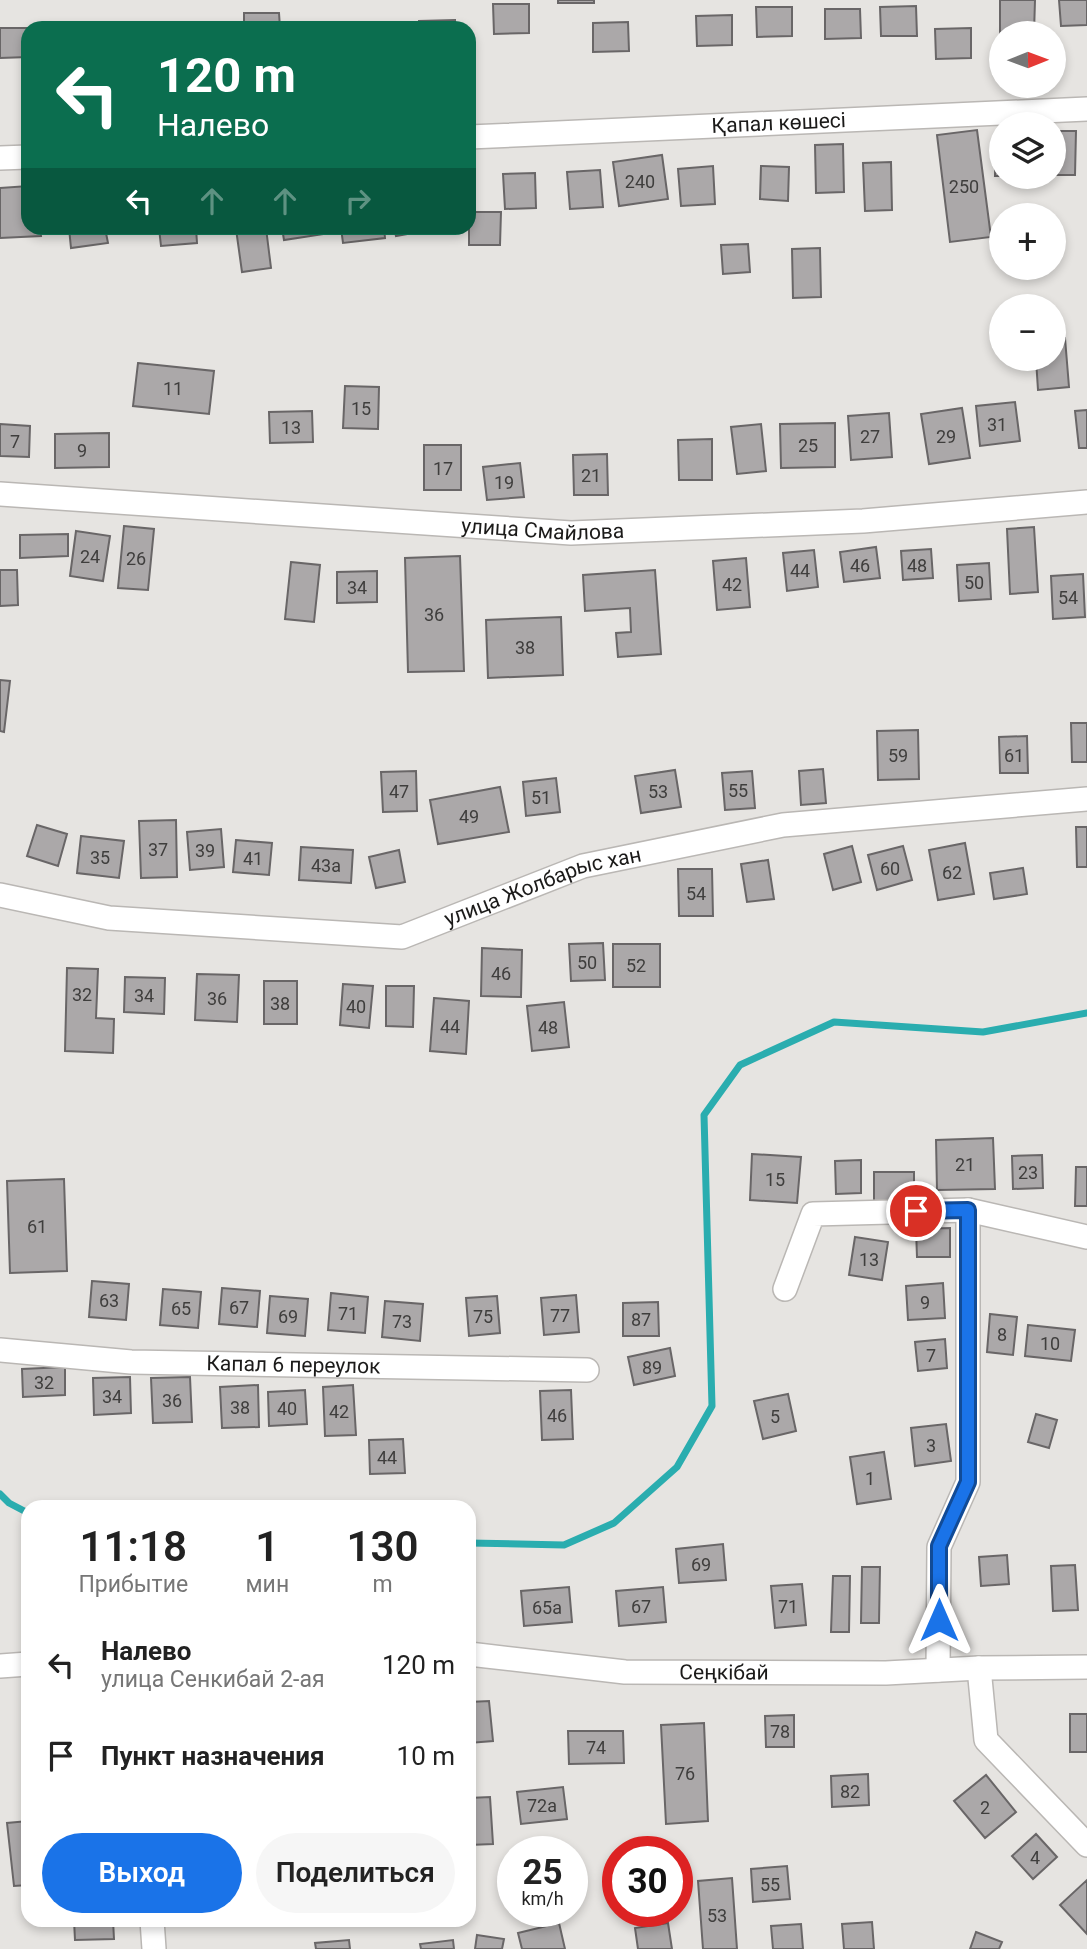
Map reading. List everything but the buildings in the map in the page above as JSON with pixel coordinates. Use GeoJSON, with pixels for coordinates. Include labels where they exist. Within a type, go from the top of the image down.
{"type":"FeatureCollection","features":[{"type":"Feature","properties":{"kind":"street","name":"Қапал көшесі"},"geometry":{"type":"LineString","coordinates":[[476,137],[1087,109]]}},
{"type":"Feature","properties":{"kind":"street"},"geometry":{"type":"LineString","coordinates":[[0,158],[21,157]]}},
{"type":"Feature","properties":{"kind":"street","name":"улица Смайлова"},"geometry":{"type":"LineString","coordinates":[[0,494],[571,533],[863,521],[1087,502]]}},
{"type":"Feature","properties":{"kind":"street","name":"улица Жолбарыс хан"},"geometry":{"type":"LineString","coordinates":[[0,895],[109,918],[402,937],[583,866],[783,824],[1087,799]]}},
{"type":"Feature","properties":{"kind":"street"},"geometry":{"type":"LineString","coordinates":[[785,1289],[813,1214],[968,1210],[1087,1237]]}},
{"type":"Feature","properties":{"kind":"street"},"geometry":{"type":"LineString","coordinates":[[939,1670],[939,1546],[968,1482],[968,1210]]}},
{"type":"Feature","properties":{"kind":"street","name":"Капал 6 переулок"},"geometry":{"type":"LineString","coordinates":[[0,1350],[131,1362],[587,1370]]}},
{"type":"Feature","properties":{"kind":"street","name":"Сеңкібай"},"geometry":{"type":"LineString","coordinates":[[476,1655],[625,1672],[886,1673],[979,1668],[1087,1667]]}},
{"type":"Feature","properties":{"kind":"street"},"geometry":{"type":"LineString","coordinates":[[0,1666],[21,1664]]}},
{"type":"Feature","properties":{"kind":"street"},"geometry":{"type":"LineString","coordinates":[[979,1668],[986,1740],[1087,1844]]}},
{"type":"Feature","properties":{"kind":"street"},"geometry":{"type":"LineString","coordinates":[[152,1927],[154,1949]]}},
{"type":"Feature","properties":{"kind":"waterway"},"geometry":{"type":"LineString","coordinates":[[476,1543],[564,1545],[614,1523],[677,1467],[712,1406],[704,1115],[740,1065],[834,1022],[983,1032],[1087,1013]]}},
{"type":"Feature","properties":{"kind":"waterway"},"geometry":{"type":"LineString","coordinates":[[0,1494],[21,1509]]}},
{"type":"Feature","properties":{"kind":"route"},"geometry":{"type":"LineString","coordinates":[[916,1211],[968,1210],[968,1482],[939,1546],[939,1620]]}}]}
